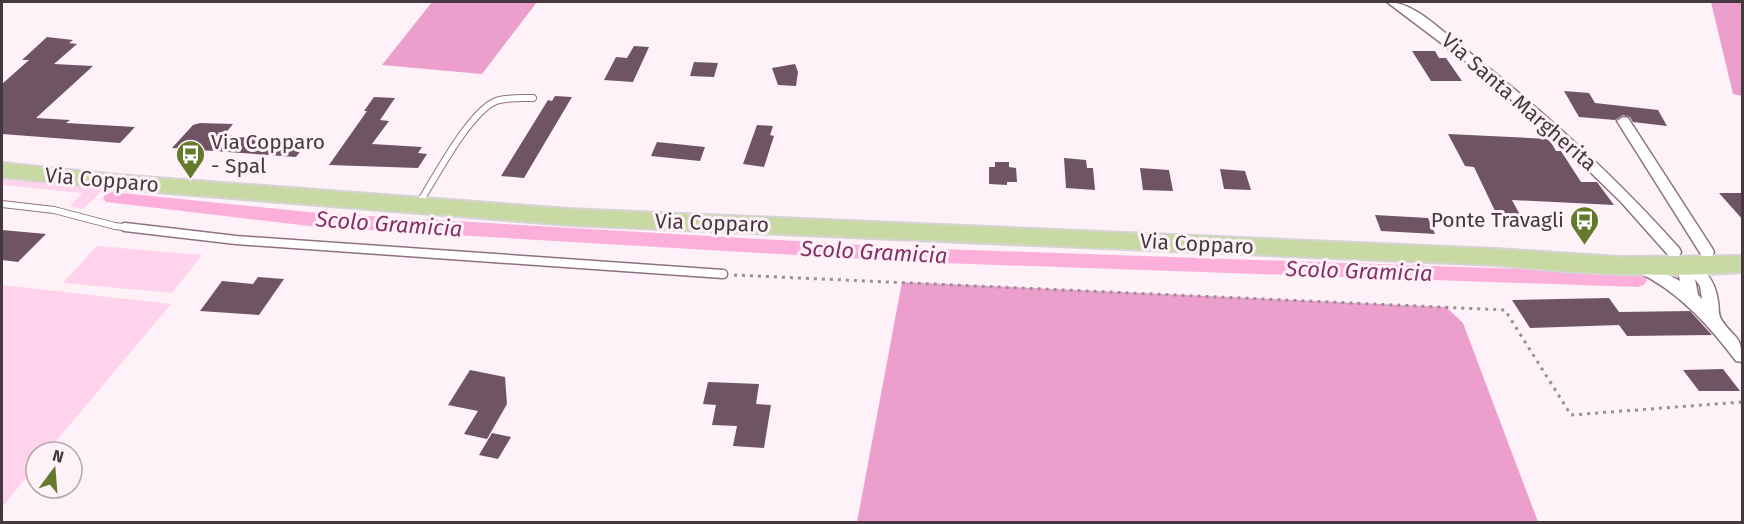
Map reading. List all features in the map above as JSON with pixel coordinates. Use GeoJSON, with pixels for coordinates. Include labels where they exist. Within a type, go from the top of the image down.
{"type":"FeatureCollection","features":[{"type":"Feature","properties":{"kind":"main road","name":"Via Copparo"},"geometry":{"type":"LineString","coordinates":[[2,170],[417,206],[623,220],[1496,257],[1546,264],[1641,266],[1707,252],[1738,260]]}},
{"type":"Feature","properties":{"kind":"main road","name":"Via Copparo"},"geometry":{"type":"LineString","coordinates":[[1496,257],[1538,254],[1738,260]]}},
{"type":"Feature","properties":{"kind":"street","name":"Via Santa Margherita"},"geometry":{"type":"LineString","coordinates":[[1392,2],[1421,19],[1555,127],[1629,200],[1680,259]]}},
{"type":"Feature","properties":{"kind":"street"},"geometry":{"type":"LineString","coordinates":[[1623,121],[1707,252]]}},
{"type":"Feature","properties":{"kind":"street"},"geometry":{"type":"LineString","coordinates":[[1680,259],[1706,279],[1712,318]]}},
{"type":"Feature","properties":{"kind":"street"},"geometry":{"type":"LineString","coordinates":[[1680,259],[1690,295]]}},
{"type":"Feature","properties":{"kind":"street"},"geometry":{"type":"LineString","coordinates":[[1706,279],[1713,271],[1738,260]]}},
{"type":"Feature","properties":{"kind":"street"},"geometry":{"type":"LineString","coordinates":[[1641,266],[1670,280],[1690,295],[1743,356]]}},
{"type":"Feature","properties":{"kind":"lane"},"geometry":{"type":"LineString","coordinates":[[417,206],[463,137],[488,105],[513,98],[533,98]]}},
{"type":"Feature","properties":{"kind":"lane"},"geometry":{"type":"LineString","coordinates":[[2,204],[54,210],[115,226],[236,240],[723,274]]}},
{"type":"Feature","properties":{"kind":"path"},"geometry":{"type":"LineString","coordinates":[[723,274],[1505,310],[1571,415],[1743,402]]}},
{"type":"Feature","properties":{"kind":"shaded area"},"geometry":{"type":"Polygon","coordinates":[[[432,2],[537,2],[482,74],[382,65],[432,2]]]}},
{"type":"Feature","properties":{"kind":"shaded area"},"geometry":{"type":"Polygon","coordinates":[[[1711,2],[1742,2],[1742,96],[1733,94],[1711,2]]]}},
{"type":"Feature","properties":{"kind":"shaded area"},"geometry":{"type":"Polygon","coordinates":[[[2,179],[104,189],[83,209],[70,206],[82,193],[2,185],[2,179]]]}},
{"type":"Feature","properties":{"kind":"shaded area"},"geometry":{"type":"Polygon","coordinates":[[[97,246],[202,255],[172,293],[63,283],[97,246]]]}},
{"type":"Feature","properties":{"kind":"shaded area"},"geometry":{"type":"Polygon","coordinates":[[[902,282],[1446,307],[1463,323],[1538,522],[857,522],[902,282]]]}},
{"type":"Feature","properties":{"kind":"shaded area"},"geometry":{"type":"Polygon","coordinates":[[[2,285],[171,304],[57,440],[24,440],[24,480],[2,507],[2,285]]]}},
{"type":"Feature","properties":{"kind":"building"},"geometry":{"type":"Polygon","coordinates":[[[47,37],[73,40],[69,43],[77,44],[54,64],[93,66],[36,118],[70,120],[66,123],[135,127],[120,143],[2,134],[2,84],[29,60],[22,60],[47,37]]]}},
{"type":"Feature","properties":{"kind":"building"},"geometry":{"type":"Polygon","coordinates":[[[634,46],[649,47],[633,82],[604,80],[616,57],[627,58],[634,46]]]}},
{"type":"Feature","properties":{"kind":"building"},"geometry":{"type":"Polygon","coordinates":[[[1412,51],[1435,51],[1439,58],[1446,58],[1462,81],[1431,81],[1412,51]]]}},
{"type":"Feature","properties":{"kind":"building"},"geometry":{"type":"Polygon","coordinates":[[[694,62],[718,63],[714,77],[690,76],[694,62]]]}},
{"type":"Feature","properties":{"kind":"building"},"geometry":{"type":"Polygon","coordinates":[[[795,64],[798,72],[796,86],[778,85],[772,68],[795,64]]]}},
{"type":"Feature","properties":{"kind":"building"},"geometry":{"type":"Polygon","coordinates":[[[1564,91],[1589,93],[1595,103],[1658,110],[1667,126],[1633,122],[1630,117],[1623,115],[1615,120],[1579,117],[1564,91]]]}},
{"type":"Feature","properties":{"kind":"building"},"geometry":{"type":"Polygon","coordinates":[[[555,96],[572,97],[524,178],[501,176],[548,100],[552,101],[555,96]]]}},
{"type":"Feature","properties":{"kind":"building"},"geometry":{"type":"Polygon","coordinates":[[[374,97],[395,98],[380,120],[389,121],[372,144],[422,147],[418,153],[427,154],[418,168],[329,165],[367,111],[364,111],[374,97]]]}},
{"type":"Feature","properties":{"kind":"building"},"geometry":{"type":"Polygon","coordinates":[[[200,123],[233,124],[224,135],[236,137],[308,141],[296,157],[172,148],[193,125],[200,123]]]}},
{"type":"Feature","properties":{"kind":"building"},"geometry":{"type":"Polygon","coordinates":[[[757,125],[773,126],[770,135],[774,136],[764,167],[743,164],[757,125]]]}},
{"type":"Feature","properties":{"kind":"building"},"geometry":{"type":"Polygon","coordinates":[[[1448,134],[1549,139],[1556,151],[1561,151],[1581,182],[1597,182],[1614,205],[1512,200],[1520,215],[1496,213],[1474,167],[1465,166],[1448,134]]]}},
{"type":"Feature","properties":{"kind":"building"},"geometry":{"type":"Polygon","coordinates":[[[657,142],[705,147],[700,161],[651,156],[657,142]]]}},
{"type":"Feature","properties":{"kind":"building"},"geometry":{"type":"Polygon","coordinates":[[[1064,158],[1086,160],[1087,168],[1093,168],[1095,190],[1066,188],[1064,158]]]}},
{"type":"Feature","properties":{"kind":"building"},"geometry":{"type":"Polygon","coordinates":[[[995,162],[1009,162],[1009,167],[1016,168],[1017,182],[1007,182],[1007,185],[989,184],[989,167],[995,167],[995,162]]]}},
{"type":"Feature","properties":{"kind":"building"},"geometry":{"type":"Polygon","coordinates":[[[1140,168],[1169,170],[1173,191],[1143,190],[1140,168]]]}},
{"type":"Feature","properties":{"kind":"building"},"geometry":{"type":"Polygon","coordinates":[[[1220,169],[1245,171],[1251,190],[1224,189],[1220,169]]]}},
{"type":"Feature","properties":{"kind":"building"},"geometry":{"type":"Polygon","coordinates":[[[1719,193],[1743,193],[1743,220],[1719,193]]]}},
{"type":"Feature","properties":{"kind":"building"},"geometry":{"type":"Polygon","coordinates":[[[1375,215],[1428,218],[1435,234],[1381,231],[1375,215]]]}},
{"type":"Feature","properties":{"kind":"building"},"geometry":{"type":"Polygon","coordinates":[[[2,230],[46,234],[18,262],[2,260],[2,230]]]}},
{"type":"Feature","properties":{"kind":"building"},"geometry":{"type":"Polygon","coordinates":[[[258,277],[284,279],[259,315],[200,311],[222,281],[253,284],[258,277]]]}},
{"type":"Feature","properties":{"kind":"building"},"geometry":{"type":"Polygon","coordinates":[[[1609,298],[1619,312],[1690,311],[1712,335],[1627,336],[1619,325],[1530,328],[1512,300],[1609,298]]]}},
{"type":"Feature","properties":{"kind":"building"},"geometry":{"type":"Polygon","coordinates":[[[1723,369],[1740,391],[1699,391],[1683,370],[1723,369]]]}},
{"type":"Feature","properties":{"kind":"building"},"geometry":{"type":"Polygon","coordinates":[[[470,370],[505,377],[507,404],[487,439],[464,434],[478,411],[448,405],[470,370]]]}},
{"type":"Feature","properties":{"kind":"building"},"geometry":{"type":"Polygon","coordinates":[[[708,382],[759,384],[756,404],[771,405],[764,448],[733,446],[737,426],[712,425],[716,405],[703,404],[708,382]]]}},
{"type":"Feature","properties":{"kind":"building"},"geometry":{"type":"Polygon","coordinates":[[[492,433],[511,437],[498,459],[479,455],[492,433]]]}},
{"type":"Feature","properties":{"kind":"waterway","name":"Scolo Gramicia"},"geometry":{"type":"LineString","coordinates":[[112,198],[318,220],[913,255],[1637,280]]}},
{"type":"Feature","properties":{"kind":"place","name":"Via Copparo - Spal"},"geometry":{"type":"Point","coordinates":[190,180]}},
{"type":"Feature","properties":{"kind":"place","name":"Ponte Travagli"},"geometry":{"type":"Point","coordinates":[1585,246]}}]}
